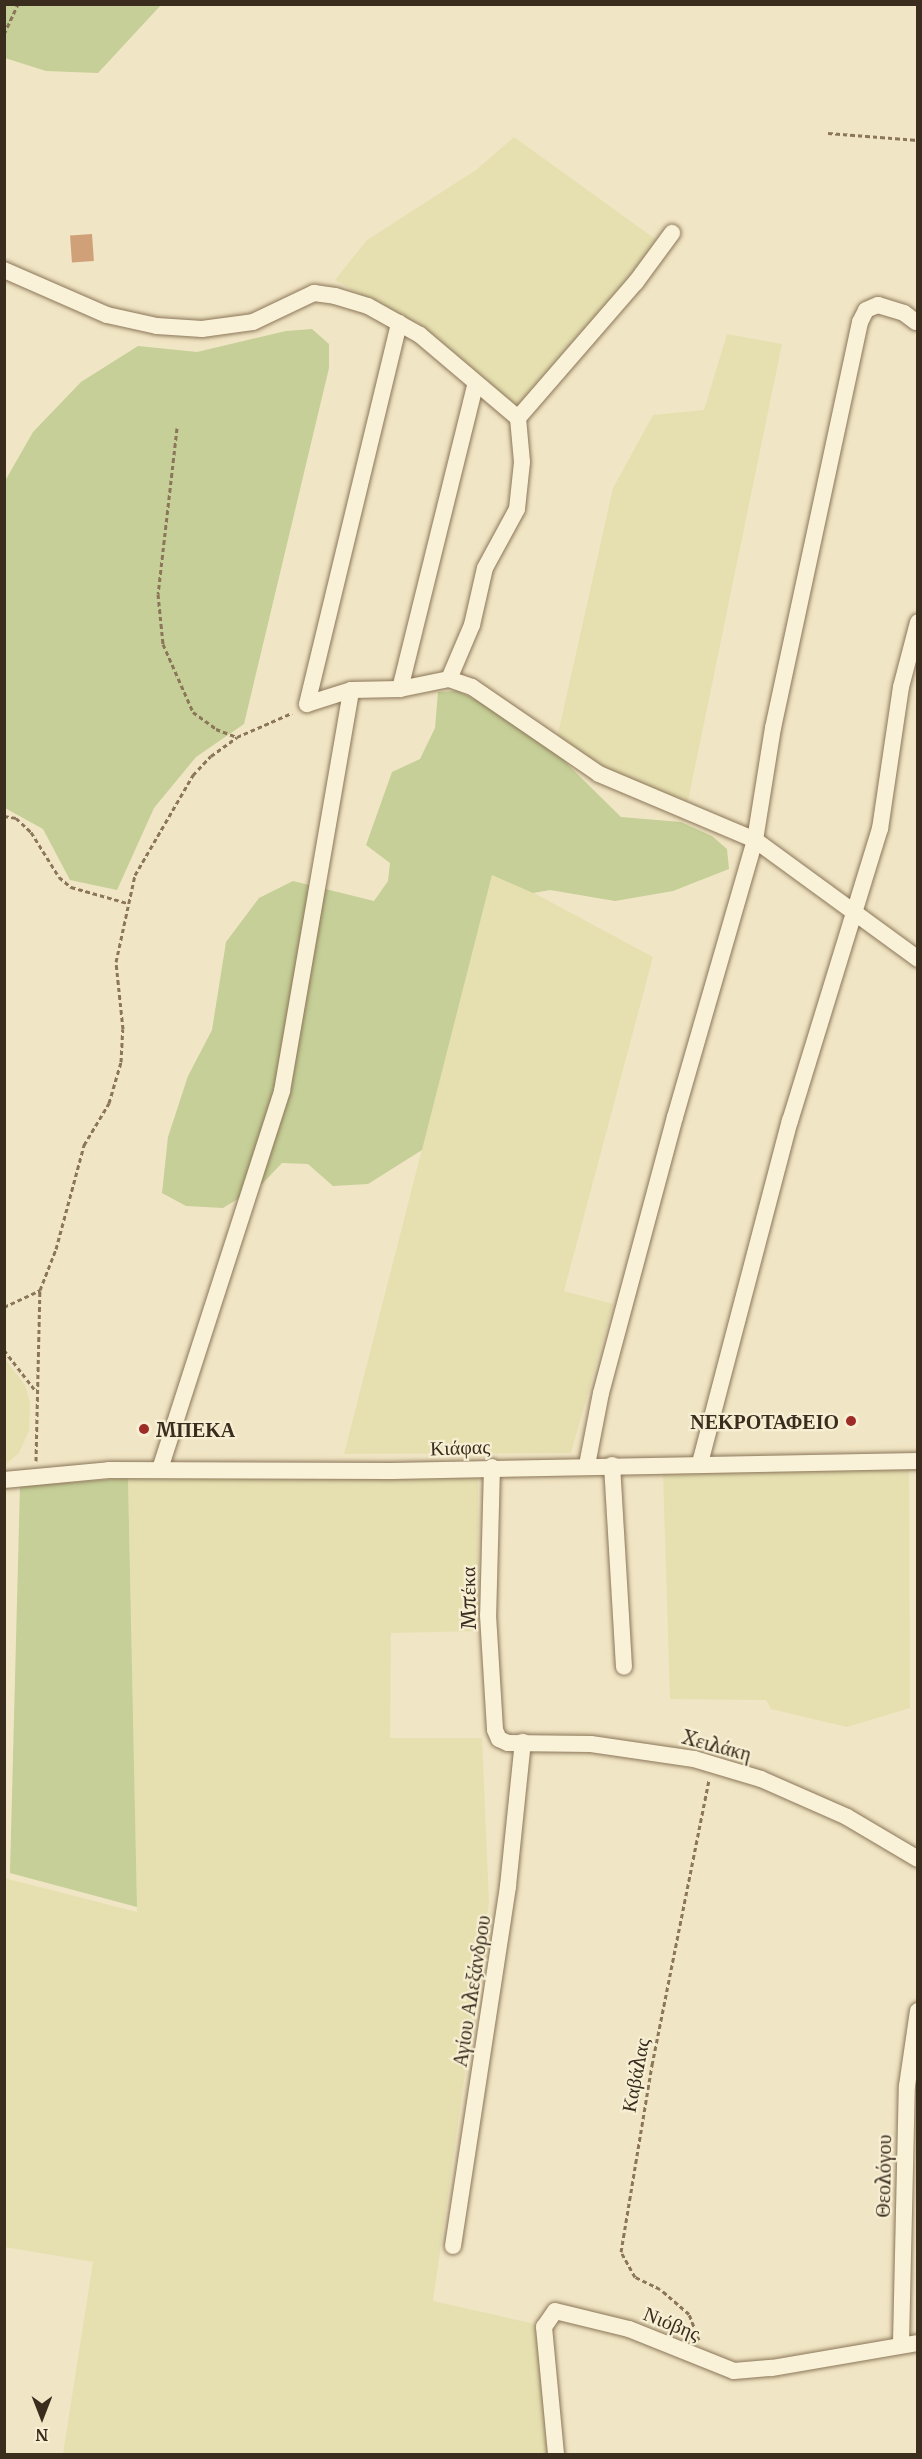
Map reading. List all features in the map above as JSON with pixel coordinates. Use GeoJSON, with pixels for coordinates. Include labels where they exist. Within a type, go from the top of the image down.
{"type":"FeatureCollection","features":[{"type":"Feature","properties":{"kind":"street"},"geometry":{"type":"LineString","coordinates":[[449,679],[472,625],[485,568],[517,509],[522,462],[518,418],[606,318],[672,233]]}},
{"type":"Feature","properties":{"kind":"street"},"geometry":{"type":"LineString","coordinates":[[4,270],[107,315],[157,326],[202,329],[232,327],[254,322],[314,293],[368,306],[428,342],[475,385],[518,418]]}},
{"type":"Feature","properties":{"kind":"street"},"geometry":{"type":"LineString","coordinates":[[587,1465],[601,1393],[678,1107],[755,840],[773,728],[860,322],[866,310],[878,305],[904,313],[916,322]]}},
{"type":"Feature","properties":{"kind":"street"},"geometry":{"type":"LineString","coordinates":[[307,704],[399,323]]}},
{"type":"Feature","properties":{"kind":"street"},"geometry":{"type":"LineString","coordinates":[[400,689],[475,385]]}},
{"type":"Feature","properties":{"kind":"street"},"geometry":{"type":"LineString","coordinates":[[700,1463],[790,1121],[880,830],[902,687],[918,622]]}},
{"type":"Feature","properties":{"kind":"street"},"geometry":{"type":"LineString","coordinates":[[307,704],[351,690],[400,689],[449,679],[472,687],[525,720],[599,774],[755,840],[856,911],[918,959]]}},
{"type":"Feature","properties":{"kind":"street"},"geometry":{"type":"LineString","coordinates":[[160,1469],[282,1091],[351,690]]}},
{"type":"Feature","properties":{"kind":"street","name":"Κιάφας"},"geometry":{"type":"LineString","coordinates":[[4,1480],[37,1475],[160,1469],[391,1471],[587,1465],[918,1461]]}},
{"type":"Feature","properties":{"kind":"street"},"geometry":{"type":"LineString","coordinates":[[612,1465],[624,1667]]}},
{"type":"Feature","properties":{"kind":"street","name":"Μπέκα"},"geometry":{"type":"LineString","coordinates":[[492,1467],[488,1615],[495,1730]]}},
{"type":"Feature","properties":{"kind":"street","name":"Χειλάκη"},"geometry":{"type":"LineString","coordinates":[[495,1730],[503,1742],[634,1749],[713,1765],[761,1779],[847,1817],[918,1859]]}},
{"type":"Feature","properties":{"kind":"street","name":"Αγίου Αλεξάνδρου"},"geometry":{"type":"LineString","coordinates":[[453,2246],[508,1886],[523,1742]]}},
{"type":"Feature","properties":{"kind":"street","name":"Θεολόγου"},"geometry":{"type":"LineString","coordinates":[[910,2343],[907,2086],[918,2011]]}},
{"type":"Feature","properties":{"kind":"street","name":"Νιόβης"},"geometry":{"type":"LineString","coordinates":[[556,2454],[544,2327],[555,2311],[628,2329],[704,2358],[718,2367],[750,2371],[910,2343]]}},
{"type":"Feature","properties":{"kind":"path"},"geometry":{"type":"LineString","coordinates":[[4,34],[18,4]]}},
{"type":"Feature","properties":{"kind":"path"},"geometry":{"type":"LineString","coordinates":[[828,133],[918,140]]}},
{"type":"Feature","properties":{"kind":"path"},"geometry":{"type":"LineString","coordinates":[[177,428],[158,594],[163,644],[193,712],[216,729],[237,737]]}},
{"type":"Feature","properties":{"kind":"path"},"geometry":{"type":"LineString","coordinates":[[37,1475],[36,1392],[40,1290],[56,1250],[84,1145],[109,1103],[121,1062],[123,1029],[116,962],[127,903],[135,875],[193,775],[211,756],[237,737],[307,704]]}},
{"type":"Feature","properties":{"kind":"path"},"geometry":{"type":"LineString","coordinates":[[4,816],[16,818],[31,832],[58,877],[71,887],[127,903]]}},
{"type":"Feature","properties":{"kind":"path"},"geometry":{"type":"LineString","coordinates":[[4,1307],[40,1290]]}},
{"type":"Feature","properties":{"kind":"path"},"geometry":{"type":"LineString","coordinates":[[4,1350],[36,1392]]}},
{"type":"Feature","properties":{"kind":"path","name":"Καβάλας"},"geometry":{"type":"LineString","coordinates":[[704,2358],[689,2314],[660,2289],[635,2277],[621,2252],[650,2077],[713,1765]]}},
{"type":"Feature","properties":{"kind":"shaded area"},"geometry":{"type":"Polygon","coordinates":[[[514,137],[658,241],[520,409],[436,340],[335,280],[367,240],[476,170],[514,137]]]}},
{"type":"Feature","properties":{"kind":"shaded area"},"geometry":{"type":"Polygon","coordinates":[[[727,334],[782,344],[688,801],[625,780],[557,738],[613,488],[653,415],[704,410],[727,334]]]}},
{"type":"Feature","properties":{"kind":"shaded area"},"geometry":{"type":"Polygon","coordinates":[[[492,875],[506,878],[653,957],[564,1291],[613,1304],[571,1453],[344,1454],[492,875]]]}},
{"type":"Feature","properties":{"kind":"shaded area"},"geometry":{"type":"Polygon","coordinates":[[[5,1359],[25,1385],[30,1402],[29,1431],[19,1453],[5,1465],[5,1359]]]}},
{"type":"Feature","properties":{"kind":"shaded area"},"geometry":{"type":"Polygon","coordinates":[[[909,1467],[910,1708],[847,1727],[771,1709],[766,1700],[670,1699],[663,1472],[909,1467]]]}},
{"type":"Feature","properties":{"kind":"shaded area"},"geometry":{"type":"Polygon","coordinates":[[[478,1476],[479,1631],[391,1633],[390,1738],[482,1738],[489,1902],[433,2301],[535,2324],[551,2454],[63,2454],[93,2262],[5,2247],[4,1878],[137,1912],[128,1478],[478,1476]]]}},
{"type":"Feature","properties":{"kind":"green space"},"geometry":{"type":"Polygon","coordinates":[[[5,4],[161,5],[98,73],[46,71],[5,58],[5,4]]]}},
{"type":"Feature","properties":{"kind":"green space"},"geometry":{"type":"Polygon","coordinates":[[[312,329],[329,344],[329,368],[244,724],[196,757],[154,808],[117,890],[70,880],[43,829],[5,808],[5,481],[33,432],[81,382],[138,346],[197,352],[286,331],[312,329]]]}},
{"type":"Feature","properties":{"kind":"green space"},"geometry":{"type":"Polygon","coordinates":[[[457,691],[496,709],[557,754],[621,817],[681,822],[712,836],[727,849],[729,869],[673,891],[615,901],[550,890],[533,893],[492,875],[422,1150],[368,1184],[333,1186],[308,1164],[282,1163],[262,1184],[223,1208],[186,1206],[162,1193],[168,1137],[188,1076],[212,1030],[226,942],[259,898],[293,881],[374,901],[388,881],[390,863],[366,845],[392,772],[420,759],[435,728],[438,692],[457,691]]]}},
{"type":"Feature","properties":{"kind":"green space"},"geometry":{"type":"Polygon","coordinates":[[[128,1478],[137,1907],[10,1873],[20,1486],[128,1478]]]}},
{"type":"Feature","properties":{"kind":"building"},"geometry":{"type":"Polygon","coordinates":[[[92,234],[94,261],[72,262],[70,236],[92,234]]]}},
{"type":"Feature","properties":{"kind":"place","name":"ΝΕΚΡΟΤΑΦΕΙΟ"},"geometry":{"type":"Point","coordinates":[851,1421]}},
{"type":"Feature","properties":{"kind":"place","name":"ΜΠΕΚΑ"},"geometry":{"type":"Point","coordinates":[144,1429]}}]}
